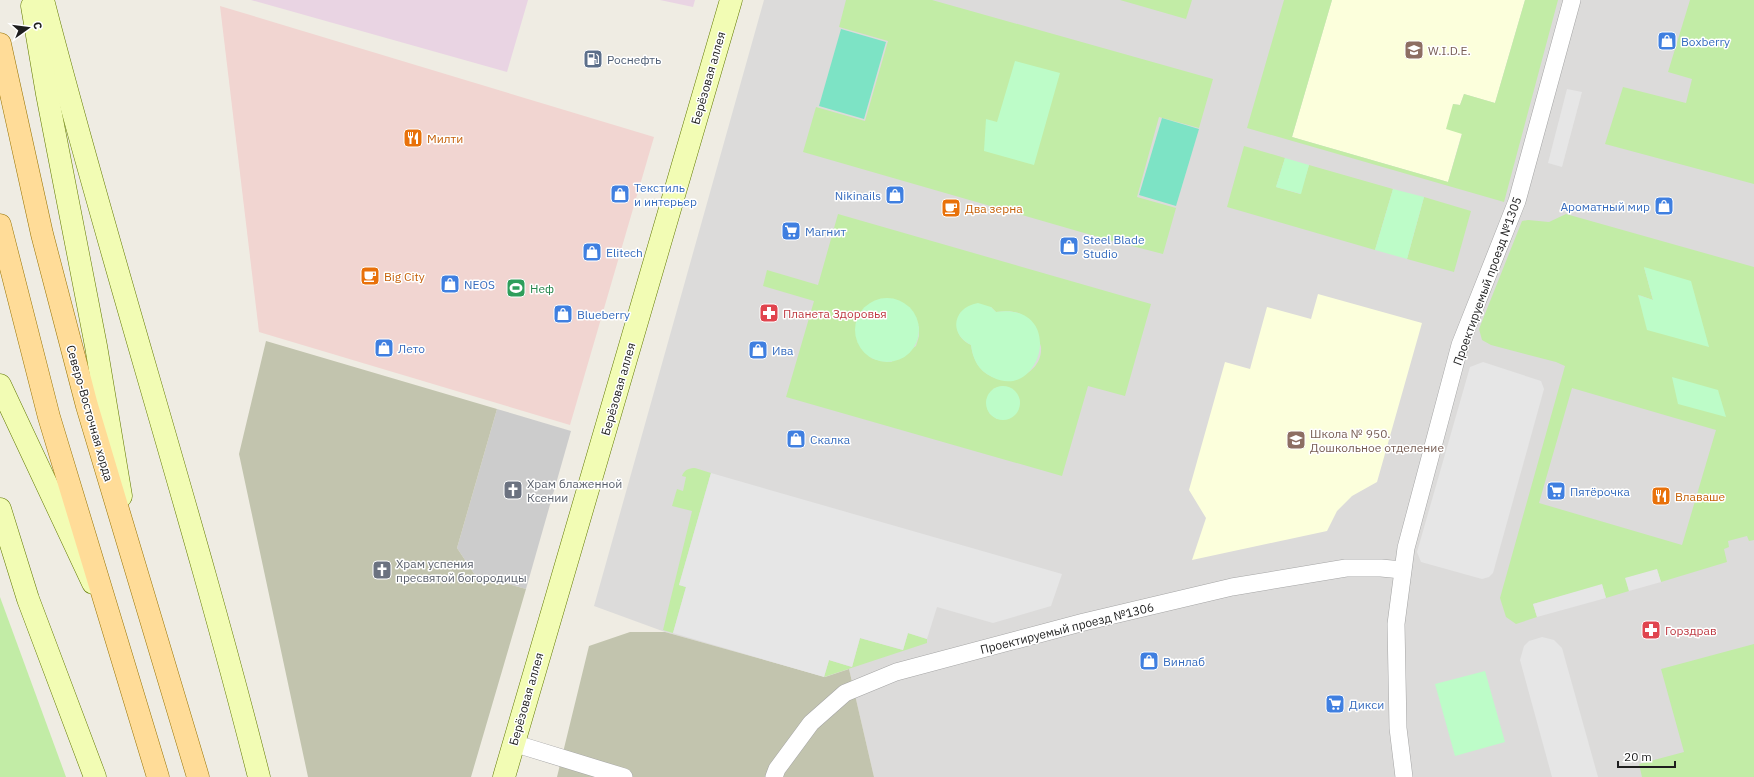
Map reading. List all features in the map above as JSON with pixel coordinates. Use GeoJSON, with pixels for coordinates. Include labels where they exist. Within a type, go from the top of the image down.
{"type":"FeatureCollection","features":[{"type":"Feature","properties":{"kind":"main road"},"geometry":{"type":"LineString","coordinates":[[31,0],[47,94],[96,346],[132,562]]}},
{"type":"Feature","properties":{"kind":"main road"},"geometry":{"type":"LineString","coordinates":[[43,0],[78,130],[209,588],[259,777]]}},
{"type":"Feature","properties":{"kind":"main road","name":"Берёзовая аллея"},"geometry":{"type":"LineString","coordinates":[[504,777],[731,0]]}},
{"type":"Feature","properties":{"kind":"main road","name":"Северо-Восточная хорда"},"geometry":{"type":"LineString","coordinates":[[0,44],[44,242],[87,406],[132,562],[198,777]]}},
{"type":"Feature","properties":{"kind":"main road"},"geometry":{"type":"LineString","coordinates":[[0,225],[49,417],[158,777]]}},
{"type":"Feature","properties":{"kind":"main road"},"geometry":{"type":"LineString","coordinates":[[0,385],[110,619]]}},
{"type":"Feature","properties":{"kind":"main road"},"geometry":{"type":"LineString","coordinates":[[0,509],[28,599],[95,777]]}},
{"type":"Feature","properties":{"kind":"street","name":"Проектируемый проезд №1305"},"geometry":{"type":"LineString","coordinates":[[1404,777],[1398,728],[1396,624],[1406,548],[1460,346],[1517,201],[1572,0]]}},
{"type":"Feature","properties":{"kind":"street","name":"Проектируемый проезд №1306"},"geometry":{"type":"LineString","coordinates":[[774,777],[778,769],[811,723],[845,693],[896,672],[1084,622],[1232,587],[1346,568],[1381,568],[1402,570]]}},
{"type":"Feature","properties":{"kind":"street"},"geometry":{"type":"LineString","coordinates":[[513,743],[624,777]]}},
{"type":"Feature","properties":{"kind":"shaded area"},"geometry":{"type":"Polygon","coordinates":[[[251,0],[528,0],[507,72],[251,0]]]}},
{"type":"Feature","properties":{"kind":"shaded area"},"geometry":{"type":"Polygon","coordinates":[[[660,0],[695,0],[693,7],[660,0]]]}},
{"type":"Feature","properties":{"kind":"shaded area"},"geometry":{"type":"Polygon","coordinates":[[[764,0],[1754,0],[1754,777],[874,777],[849,669],[825,677],[665,632],[594,606],[764,0]]]}},
{"type":"Feature","properties":{"kind":"shaded area","name":"W.I.D.E."},"geometry":{"type":"Polygon","coordinates":[[[1332,0],[1525,0],[1495,103],[1464,94],[1460,105],[1453,104],[1462,133],[1448,182],[1292,137],[1332,0]]]}},
{"type":"Feature","properties":{"kind":"shaded area"},"geometry":{"type":"Polygon","coordinates":[[[220,6],[654,137],[570,425],[259,332],[220,6]]]}},
{"type":"Feature","properties":{"kind":"shaded area"},"geometry":{"type":"Polygon","coordinates":[[[1567,89],[1582,92],[1562,167],[1548,163],[1567,89]]]}},
{"type":"Feature","properties":{"kind":"shaded area","name":"Школа № 950. Дошкольное отделение"},"geometry":{"type":"Polygon","coordinates":[[[1318,294],[1422,323],[1377,482],[1352,496],[1337,511],[1327,531],[1192,560],[1206,518],[1189,490],[1225,362],[1250,369],[1267,307],[1311,319],[1318,294]]]}},
{"type":"Feature","properties":{"kind":"shaded area"},"geometry":{"type":"Polygon","coordinates":[[[266,341],[497,409],[457,548],[475,575],[526,589],[471,777],[308,777],[239,454],[266,341]]]}},
{"type":"Feature","properties":{"kind":"shaded area"},"geometry":{"type":"Polygon","coordinates":[[[1483,362],[1541,381],[1544,389],[1493,573],[1489,577],[1482,579],[1421,562],[1417,552],[1470,367],[1483,362]]]}},
{"type":"Feature","properties":{"kind":"shaded area"},"geometry":{"type":"Polygon","coordinates":[[[497,409],[571,431],[526,589],[475,575],[457,548],[497,409]]]}},
{"type":"Feature","properties":{"kind":"shaded area"},"geometry":{"type":"Polygon","coordinates":[[[711,473],[1062,574],[1051,606],[993,623],[937,607],[927,639],[908,633],[903,650],[860,638],[852,667],[829,660],[824,677],[673,633],[686,587],[679,585],[711,473]]]}},
{"type":"Feature","properties":{"kind":"shaded area"},"geometry":{"type":"Polygon","coordinates":[[[1657,569],[1661,582],[1629,591],[1625,578],[1657,569]]]}},
{"type":"Feature","properties":{"kind":"shaded area"},"geometry":{"type":"Polygon","coordinates":[[[1602,584],[1606,598],[1537,617],[1533,604],[1602,584]]]}},
{"type":"Feature","properties":{"kind":"shaded area"},"geometry":{"type":"Polygon","coordinates":[[[630,632],[665,632],[825,677],[849,669],[874,777],[557,777],[589,646],[630,632]]]}},
{"type":"Feature","properties":{"kind":"shaded area"},"geometry":{"type":"Polygon","coordinates":[[[1542,637],[1554,640],[1562,648],[1598,777],[1552,777],[1520,660],[1524,646],[1529,641],[1542,637]]]}},
{"type":"Feature","properties":{"kind":"green space"},"geometry":{"type":"Polygon","coordinates":[[[846,0],[932,0],[1213,79],[1199,128],[1159,117],[1137,197],[1176,208],[1163,254],[1105,239],[803,152],[816,107],[865,121],[888,41],[839,27],[846,0]]]}},
{"type":"Feature","properties":{"kind":"green space"},"geometry":{"type":"Polygon","coordinates":[[[1120,0],[1192,0],[1186,19],[1120,0]]]}},
{"type":"Feature","properties":{"kind":"green space"},"geometry":{"type":"Polygon","coordinates":[[[1284,0],[1332,0],[1292,137],[1448,182],[1462,134],[1446,129],[1453,104],[1460,105],[1464,94],[1495,103],[1525,0],[1558,0],[1504,202],[1247,128],[1284,0]]]}},
{"type":"Feature","properties":{"kind":"green space"},"geometry":{"type":"Polygon","coordinates":[[[1690,0],[1754,0],[1754,184],[1605,144],[1623,87],[1686,103],[1692,79],[1668,72],[1690,0]]]}},
{"type":"Feature","properties":{"kind":"green space"},"geometry":{"type":"Polygon","coordinates":[[[841,29],[886,42],[864,119],[819,106],[841,29]]]}},
{"type":"Feature","properties":{"kind":"green space"},"geometry":{"type":"Polygon","coordinates":[[[1015,61],[1060,73],[1034,165],[984,151],[986,119],[997,122],[1015,61]]]}},
{"type":"Feature","properties":{"kind":"green space"},"geometry":{"type":"Polygon","coordinates":[[[1162,118],[1199,129],[1176,206],[1139,195],[1162,118]]]}},
{"type":"Feature","properties":{"kind":"green space"},"geometry":{"type":"Polygon","coordinates":[[[1244,146],[1285,158],[1276,187],[1300,194],[1309,165],[1393,189],[1375,250],[1227,207],[1244,146]]]}},
{"type":"Feature","properties":{"kind":"green space"},"geometry":{"type":"Polygon","coordinates":[[[1285,158],[1309,165],[1301,194],[1276,187],[1285,158]]]}},
{"type":"Feature","properties":{"kind":"green space"},"geometry":{"type":"Polygon","coordinates":[[[1393,189],[1424,197],[1407,259],[1375,250],[1393,189]]]}},
{"type":"Feature","properties":{"kind":"green space"},"geometry":{"type":"Polygon","coordinates":[[[1424,197],[1471,211],[1454,272],[1407,259],[1424,197]]]}},
{"type":"Feature","properties":{"kind":"green space"},"geometry":{"type":"Polygon","coordinates":[[[838,214],[1151,304],[1125,396],[1088,386],[1062,476],[786,397],[814,301],[763,286],[767,270],[818,285],[838,214]],[[991,307],[961,312],[957,322],[958,331],[962,339],[971,345],[976,362],[985,373],[997,378],[1010,379],[1022,376],[1032,369],[1039,359],[1041,347],[1039,342],[1029,322],[1022,315],[1008,311],[996,312],[991,307]],[[919,326],[871,358],[891,362],[916,346],[919,336],[919,326]],[[1003,386],[993,389],[989,413],[997,419],[1016,413],[1020,403],[1019,398],[1003,386]]]}},
{"type":"Feature","properties":{"kind":"green space"},"geometry":{"type":"Polygon","coordinates":[[[1566,214],[1754,267],[1754,540],[1749,541],[1747,536],[1728,541],[1729,547],[1724,549],[1727,562],[1661,582],[1657,570],[1626,578],[1629,591],[1606,598],[1602,585],[1533,604],[1537,617],[1516,624],[1506,617],[1500,598],[1565,366],[1556,362],[1491,345],[1482,340],[1479,329],[1522,221],[1528,220],[1549,222],[1566,214]],[[1644,267],[1653,300],[1639,295],[1709,347],[1644,267]],[[1572,388],[1539,503],[1682,545],[1716,430],[1572,388]]]}},
{"type":"Feature","properties":{"kind":"green space"},"geometry":{"type":"Polygon","coordinates":[[[1644,267],[1691,281],[1709,347],[1647,330],[1638,295],[1653,300],[1644,267]]]}},
{"type":"Feature","properties":{"kind":"green space"},"geometry":{"type":"Polygon","coordinates":[[[881,298],[893,298],[910,307],[917,318],[919,330],[917,342],[910,353],[893,362],[881,362],[869,357],[860,348],[855,336],[855,324],[860,312],[869,303],[881,298]]]}},
{"type":"Feature","properties":{"kind":"green space"},"geometry":{"type":"Polygon","coordinates":[[[978,303],[991,307],[996,312],[1018,313],[1032,322],[1039,335],[1039,350],[1034,365],[1024,376],[1009,381],[992,377],[983,371],[977,364],[971,345],[959,334],[956,321],[963,310],[978,303]]]}},
{"type":"Feature","properties":{"kind":"green space"},"geometry":{"type":"Polygon","coordinates":[[[1672,377],[1718,390],[1726,417],[1678,404],[1672,377]]]}},
{"type":"Feature","properties":{"kind":"green space"},"geometry":{"type":"Polygon","coordinates":[[[1006,386],[1015,391],[1019,396],[1019,410],[1015,415],[1010,419],[1000,420],[996,419],[987,410],[986,400],[987,396],[996,387],[1006,386]]]}},
{"type":"Feature","properties":{"kind":"green space"},"geometry":{"type":"Polygon","coordinates":[[[691,468],[711,473],[679,585],[686,587],[673,633],[663,630],[692,511],[672,506],[677,489],[683,491],[686,477],[682,476],[684,472],[691,468]]]}},
{"type":"Feature","properties":{"kind":"green space"},"geometry":{"type":"Polygon","coordinates":[[[0,597],[66,777],[0,777],[0,597]]]}},
{"type":"Feature","properties":{"kind":"green space"},"geometry":{"type":"Polygon","coordinates":[[[908,633],[927,639],[927,643],[824,677],[829,660],[852,667],[860,638],[903,650],[908,633]]]}},
{"type":"Feature","properties":{"kind":"green space"},"geometry":{"type":"Polygon","coordinates":[[[1754,644],[1754,777],[1642,777],[1639,764],[1684,752],[1661,669],[1754,644]]]}},
{"type":"Feature","properties":{"kind":"green space"},"geometry":{"type":"Polygon","coordinates":[[[1485,671],[1505,742],[1455,756],[1435,684],[1485,671]]]}},
{"type":"Feature","properties":{"kind":"place","name":"Boxberry"},"geometry":{"type":"Point","coordinates":[1667,41]}},
{"type":"Feature","properties":{"kind":"place","name":"W.I.D.E."},"geometry":{"type":"Point","coordinates":[1414,50]}},
{"type":"Feature","properties":{"kind":"place","name":"Роснефть"},"geometry":{"type":"Point","coordinates":[593,59]}},
{"type":"Feature","properties":{"kind":"place","name":"Милти"},"geometry":{"type":"Point","coordinates":[413,138]}},
{"type":"Feature","properties":{"kind":"place","name":"Текстиль и интерьер"},"geometry":{"type":"Point","coordinates":[620,194]}},
{"type":"Feature","properties":{"kind":"place","name":"Nikinails"},"geometry":{"type":"Point","coordinates":[895,195]}},
{"type":"Feature","properties":{"kind":"place","name":"Ароматный мир"},"geometry":{"type":"Point","coordinates":[1664,206]}},
{"type":"Feature","properties":{"kind":"place","name":"Два зерна"},"geometry":{"type":"Point","coordinates":[951,208]}},
{"type":"Feature","properties":{"kind":"place","name":"Магнит"},"geometry":{"type":"Point","coordinates":[791,231]}},
{"type":"Feature","properties":{"kind":"place","name":"Steel Blade Studio"},"geometry":{"type":"Point","coordinates":[1069,246]}},
{"type":"Feature","properties":{"kind":"place","name":"Elitech"},"geometry":{"type":"Point","coordinates":[592,252]}},
{"type":"Feature","properties":{"kind":"place","name":"Big City"},"geometry":{"type":"Point","coordinates":[370,276]}},
{"type":"Feature","properties":{"kind":"place","name":"NEOS"},"geometry":{"type":"Point","coordinates":[450,284]}},
{"type":"Feature","properties":{"kind":"place","name":"Неф"},"geometry":{"type":"Point","coordinates":[516,288]}},
{"type":"Feature","properties":{"kind":"place","name":"Планета Здоровья"},"geometry":{"type":"Point","coordinates":[769,313]}},
{"type":"Feature","properties":{"kind":"place","name":"Blueberry"},"geometry":{"type":"Point","coordinates":[563,314]}},
{"type":"Feature","properties":{"kind":"place","name":"Лето"},"geometry":{"type":"Point","coordinates":[384,348]}},
{"type":"Feature","properties":{"kind":"place","name":"Ива"},"geometry":{"type":"Point","coordinates":[758,350]}},
{"type":"Feature","properties":{"kind":"place","name":"Скалка"},"geometry":{"type":"Point","coordinates":[796,439]}},
{"type":"Feature","properties":{"kind":"place","name":"Школа № 950. Дошкольное отделение"},"geometry":{"type":"Point","coordinates":[1296,440]}},
{"type":"Feature","properties":{"kind":"place","name":"Храм блаженной Ксении"},"geometry":{"type":"Point","coordinates":[513,490]}},
{"type":"Feature","properties":{"kind":"place","name":"Пятёрочка"},"geometry":{"type":"Point","coordinates":[1556,491]}},
{"type":"Feature","properties":{"kind":"place","name":"Влаваше"},"geometry":{"type":"Point","coordinates":[1661,496]}},
{"type":"Feature","properties":{"kind":"place","name":"Храм успения пресвятой богородицы"},"geometry":{"type":"Point","coordinates":[382,570]}},
{"type":"Feature","properties":{"kind":"place","name":"Горздрав"},"geometry":{"type":"Point","coordinates":[1651,630]}},
{"type":"Feature","properties":{"kind":"place","name":"Винлаб"},"geometry":{"type":"Point","coordinates":[1149,661]}},
{"type":"Feature","properties":{"kind":"place","name":"Дикси"},"geometry":{"type":"Point","coordinates":[1335,704]}}]}
